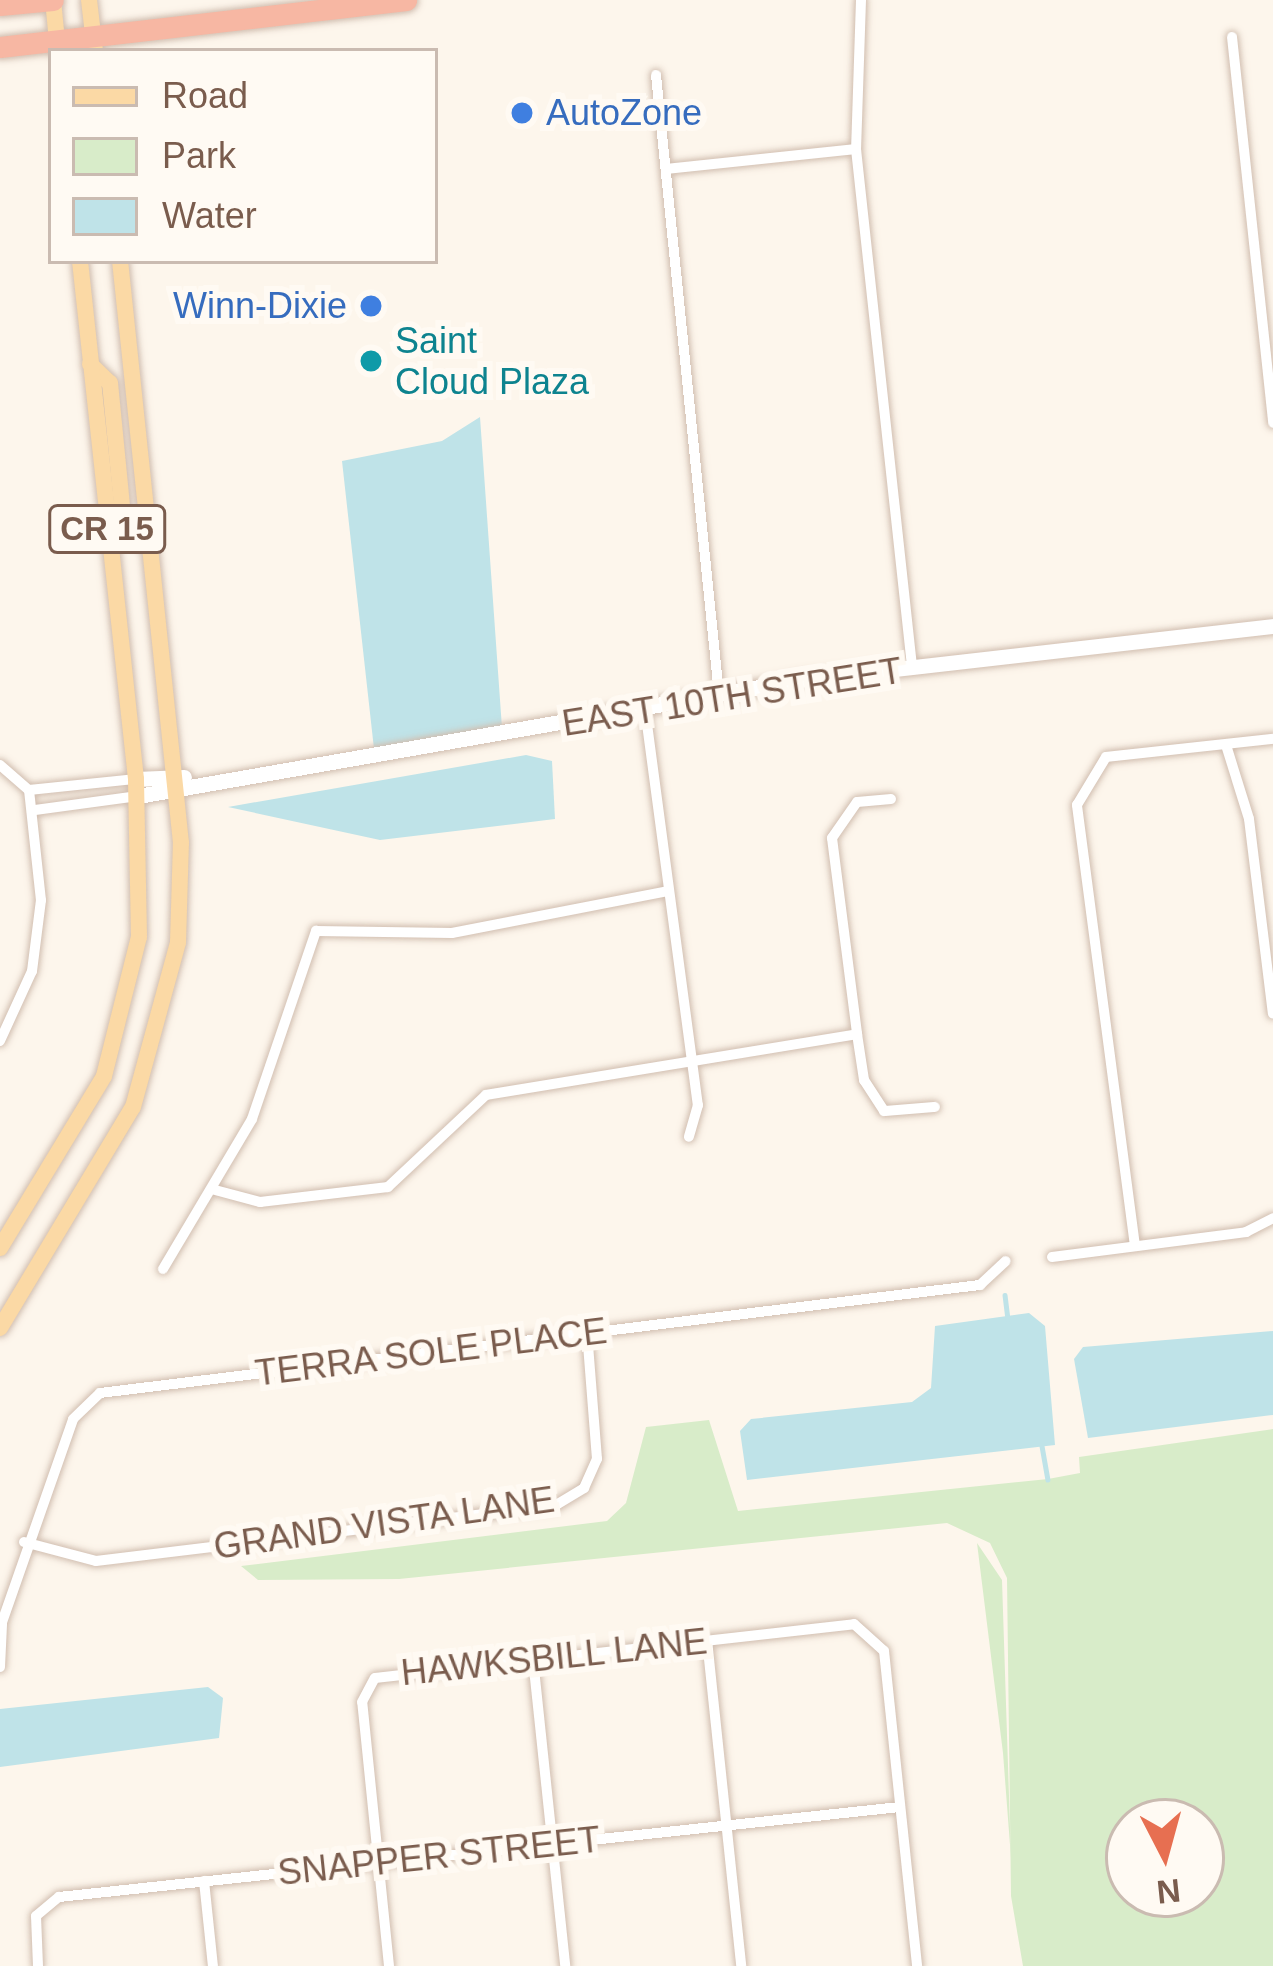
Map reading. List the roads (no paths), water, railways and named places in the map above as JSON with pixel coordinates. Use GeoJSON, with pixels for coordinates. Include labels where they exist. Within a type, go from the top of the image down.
{"type":"FeatureCollection","features":[{"type":"Feature","properties":{"kind":"highway"},"geometry":{"type":"LineString","coordinates":[[0,5],[53,0]]}},
{"type":"Feature","properties":{"kind":"highway"},"geometry":{"type":"LineString","coordinates":[[0,47],[95,44],[406,0]]}},
{"type":"Feature","properties":{"kind":"main road"},"geometry":{"type":"LineString","coordinates":[[53,0],[57,46]]}},
{"type":"Feature","properties":{"kind":"main road"},"geometry":{"type":"LineString","coordinates":[[89,0],[95,44]]}},
{"type":"Feature","properties":{"kind":"main road","name":"CR 15"},"geometry":{"type":"LineString","coordinates":[[0,1248],[80,1127],[125,1010],[140,921],[137,787],[80,264]]}},
{"type":"Feature","properties":{"kind":"main road","name":"CR 15"},"geometry":{"type":"LineString","coordinates":[[0,1328],[114,1149],[147,1073],[178,942],[175,773],[120,264]]}},
{"type":"Feature","properties":{"kind":"main road"},"geometry":{"type":"LineString","coordinates":[[91,364],[110,383],[124,527],[150,547]]}},
{"type":"Feature","properties":{"kind":"street"},"geometry":{"type":"LineString","coordinates":[[861,0],[856,149],[912,666]]}},
{"type":"Feature","properties":{"kind":"street"},"geometry":{"type":"LineString","coordinates":[[1232,38],[1273,423]]}},
{"type":"Feature","properties":{"kind":"street"},"geometry":{"type":"LineString","coordinates":[[656,75],[719,694]]}},
{"type":"Feature","properties":{"kind":"street"},"geometry":{"type":"LineString","coordinates":[[666,169],[856,149]]}},
{"type":"Feature","properties":{"kind":"street","name":"EAST 10TH STREET"},"geometry":{"type":"LineString","coordinates":[[176,793],[193,781],[719,694],[912,666],[1273,626]]}},
{"type":"Feature","properties":{"kind":"street"},"geometry":{"type":"LineString","coordinates":[[645,709],[692,1054],[689,1138]]}},
{"type":"Feature","properties":{"kind":"street"},"geometry":{"type":"LineString","coordinates":[[1135,1246],[1077,806],[1106,757],[1273,740]]}},
{"type":"Feature","properties":{"kind":"street"},"geometry":{"type":"LineString","coordinates":[[1226,745],[1250,820],[1273,1014]]}},
{"type":"Feature","properties":{"kind":"street"},"geometry":{"type":"LineString","coordinates":[[0,765],[29,790],[35,810],[38,940],[0,1041]]}},
{"type":"Feature","properties":{"kind":"street"},"geometry":{"type":"LineString","coordinates":[[35,810],[137,787],[175,773],[193,781]]}},
{"type":"Feature","properties":{"kind":"street"},"geometry":{"type":"LineString","coordinates":[[29,790],[137,787],[176,793]]}},
{"type":"Feature","properties":{"kind":"street"},"geometry":{"type":"LineString","coordinates":[[891,800],[857,802],[832,838],[856,1034],[864,1080],[884,1111],[935,1107]]}},
{"type":"Feature","properties":{"kind":"street"},"geometry":{"type":"LineString","coordinates":[[163,1268],[215,1190],[283,1044],[301,951],[316,931],[452,933],[669,891]]}},
{"type":"Feature","properties":{"kind":"street"},"geometry":{"type":"LineString","coordinates":[[215,1190],[260,1202],[388,1186],[487,1095],[692,1054],[856,1034]]}},
{"type":"Feature","properties":{"kind":"street"},"geometry":{"type":"LineString","coordinates":[[1052,1257],[1246,1232],[1273,1218]]}},
{"type":"Feature","properties":{"kind":"street","name":"TERRA SOLE PLACE"},"geometry":{"type":"LineString","coordinates":[[0,1667],[1,1626],[24,1542],[73,1419],[100,1393],[980,1285],[1006,1261]]}},
{"type":"Feature","properties":{"kind":"street","name":"GRAND VISTA LANE"},"geometry":{"type":"LineString","coordinates":[[24,1542],[96,1561],[556,1505],[584,1488],[597,1459],[587,1333]]}},
{"type":"Feature","properties":{"kind":"street","name":"HAWKSBILL LANE"},"geometry":{"type":"LineString","coordinates":[[389,1966],[367,1686],[386,1674],[854,1624],[878,1636],[900,1807]]}},
{"type":"Feature","properties":{"kind":"street"},"geometry":{"type":"LineString","coordinates":[[707,1640],[742,1966]]}},
{"type":"Feature","properties":{"kind":"street"},"geometry":{"type":"LineString","coordinates":[[533,1659],[565,1966]]}},
{"type":"Feature","properties":{"kind":"street"},"geometry":{"type":"LineString","coordinates":[[900,1807],[917,1966]]}},
{"type":"Feature","properties":{"kind":"street","name":"SNAPPER STREET"},"geometry":{"type":"LineString","coordinates":[[38,1966],[36,1916],[49,1901],[900,1807]]}},
{"type":"Feature","properties":{"kind":"street"},"geometry":{"type":"LineString","coordinates":[[204,1881],[213,1966]]}},
{"type":"Feature","properties":{"kind":"water"},"geometry":{"type":"Polygon","coordinates":[[[480,417],[502,728],[374,749],[342,461],[442,441],[480,417]]]}},
{"type":"Feature","properties":{"kind":"water"},"geometry":{"type":"Polygon","coordinates":[[[526,755],[552,761],[555,819],[380,840],[228,807],[526,755]]]}},
{"type":"Feature","properties":{"kind":"water"},"geometry":{"type":"Polygon","coordinates":[[[1029,1313],[1045,1326],[1055,1445],[747,1480],[740,1431],[751,1419],[912,1402],[931,1388],[935,1326],[1029,1313]]]}},
{"type":"Feature","properties":{"kind":"water"},"geometry":{"type":"Polygon","coordinates":[[[1273,1331],[1273,1415],[1088,1438],[1074,1359],[1083,1347],[1273,1331]]]}},
{"type":"Feature","properties":{"kind":"water"},"geometry":{"type":"Polygon","coordinates":[[[208,1687],[223,1698],[219,1738],[0,1767],[0,1709],[208,1687]]]}},
{"type":"Feature","properties":{"kind":"waterway"},"geometry":{"type":"LineString","coordinates":[[1005,1295],[1008,1319]]}},
{"type":"Feature","properties":{"kind":"waterway"},"geometry":{"type":"LineString","coordinates":[[1042,1446],[1048,1479]]}},
{"type":"Feature","properties":{"kind":"place","name":"AutoZone"},"geometry":{"type":"Point","coordinates":[522,113]}},
{"type":"Feature","properties":{"kind":"place","name":"Winn-Dixie"},"geometry":{"type":"Point","coordinates":[371,306]}},
{"type":"Feature","properties":{"kind":"place","name":"Saint Cloud Plaza"},"geometry":{"type":"Point","coordinates":[371,361]}}]}
